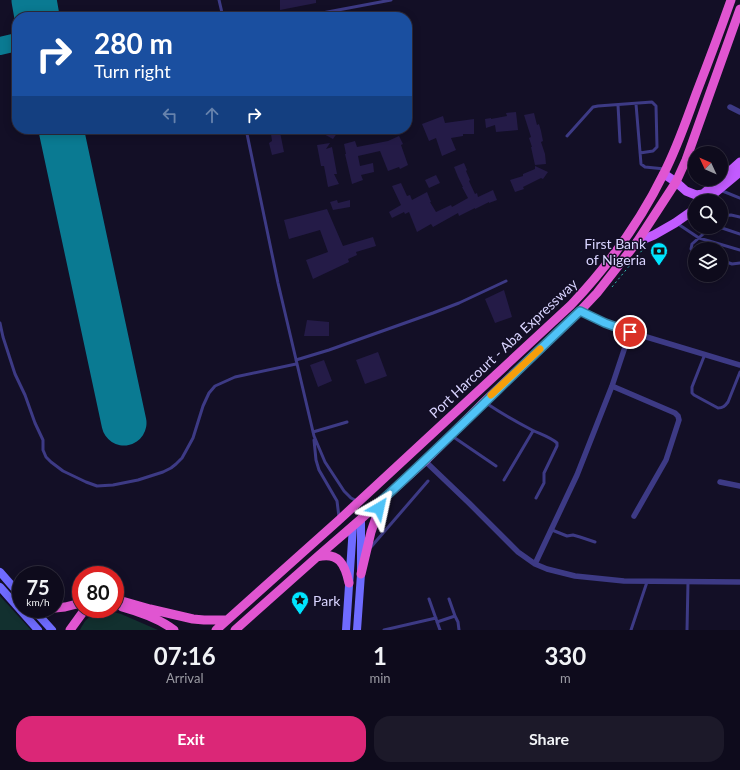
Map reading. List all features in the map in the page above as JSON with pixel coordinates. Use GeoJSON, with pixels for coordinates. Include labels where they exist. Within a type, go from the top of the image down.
{"type":"FeatureCollection","features":[{"type":"Feature","properties":{"kind":"highway","name":"Port Harcourt - Aba Expressway"},"geometry":{"type":"LineString","coordinates":[[216,630],[339,520],[571,305],[605,267],[638,220],[665,172],[732,0]]}},
{"type":"Feature","properties":{"kind":"highway","name":"Port Harcourt - Aba Expressway"},"geometry":{"type":"LineString","coordinates":[[234,630],[424,462],[597,293],[637,242],[676,182],[686,160],[740,9]]}},
{"type":"Feature","properties":{"kind":"highway"},"geometry":{"type":"LineString","coordinates":[[361,574],[370,532],[382,500]]}},
{"type":"Feature","properties":{"kind":"highway"},"geometry":{"type":"LineString","coordinates":[[317,557],[321,555],[334,557],[339,560],[346,569],[349,583]]}},
{"type":"Feature","properties":{"kind":"highway"},"geometry":{"type":"LineString","coordinates":[[124,602],[193,619],[227,620]]}},
{"type":"Feature","properties":{"kind":"highway"},"geometry":{"type":"LineString","coordinates":[[124,607],[162,622],[174,630]]}},
{"type":"Feature","properties":{"kind":"highway"},"geometry":{"type":"LineString","coordinates":[[70,630],[79,618]]}},
{"type":"Feature","properties":{"kind":"main road"},"geometry":{"type":"LineString","coordinates":[[728,173],[740,162]]}},
{"type":"Feature","properties":{"kind":"main road"},"geometry":{"type":"LineString","coordinates":[[665,172],[686,192],[696,195],[703,194],[713,186]]}},
{"type":"Feature","properties":{"kind":"main road"},"geometry":{"type":"LineString","coordinates":[[715,194],[740,172]]}},
{"type":"Feature","properties":{"kind":"main road"},"geometry":{"type":"LineString","coordinates":[[637,242],[654,235],[688,214]]}},
{"type":"Feature","properties":{"kind":"main road"},"geometry":{"type":"LineString","coordinates":[[357,630],[361,574],[361,519]]}},
{"type":"Feature","properties":{"kind":"main road"},"geometry":{"type":"LineString","coordinates":[[346,630],[353,526]]}},
{"type":"Feature","properties":{"kind":"main road"},"geometry":{"type":"LineString","coordinates":[[0,572],[12,586]]}},
{"type":"Feature","properties":{"kind":"main road"},"geometry":{"type":"LineString","coordinates":[[0,587],[38,630]]}},
{"type":"Feature","properties":{"kind":"main road"},"geometry":{"type":"LineString","coordinates":[[41,618],[52,630]]}},
{"type":"Feature","properties":{"kind":"street"},"geometry":{"type":"LineString","coordinates":[[730,107],[740,112]]}},
{"type":"Feature","properties":{"kind":"street"},"geometry":{"type":"LineString","coordinates":[[580,311],[605,323],[630,332],[740,365]]}},
{"type":"Feature","properties":{"kind":"street"},"geometry":{"type":"LineString","coordinates":[[535,564],[577,475],[612,386],[630,332]]}},
{"type":"Feature","properties":{"kind":"street"},"geometry":{"type":"LineString","coordinates":[[612,386],[675,414],[678,416],[679,420],[666,460],[634,516]]}},
{"type":"Feature","properties":{"kind":"street"},"geometry":{"type":"LineString","coordinates":[[424,462],[469,503],[518,552],[535,564],[547,569],[575,576],[624,581],[740,582]]}},
{"type":"Feature","properties":{"kind":"street"},"geometry":{"type":"LineString","coordinates":[[720,482],[740,486]]}},
{"type":"Feature","properties":{"kind":"lane"},"geometry":{"type":"LineString","coordinates":[[220,0],[222,12]]}},
{"type":"Feature","properties":{"kind":"lane"},"geometry":{"type":"LineString","coordinates":[[327,12],[391,0]]}},
{"type":"Feature","properties":{"kind":"lane"},"geometry":{"type":"LineString","coordinates":[[567,136],[593,107],[652,102],[656,106],[657,147],[653,151],[640,153]]}},
{"type":"Feature","properties":{"kind":"lane"},"geometry":{"type":"LineString","coordinates":[[636,104],[641,164],[642,166],[665,172]]}},
{"type":"Feature","properties":{"kind":"lane"},"geometry":{"type":"LineString","coordinates":[[618,105],[620,142]]}},
{"type":"Feature","properties":{"kind":"lane"},"geometry":{"type":"LineString","coordinates":[[247,134],[278,283],[314,436],[325,462],[344,491],[358,502]]}},
{"type":"Feature","properties":{"kind":"lane"},"geometry":{"type":"LineString","coordinates":[[719,190],[740,198]]}},
{"type":"Feature","properties":{"kind":"lane"},"geometry":{"type":"LineString","coordinates":[[728,215],[740,217]]}},
{"type":"Feature","properties":{"kind":"lane"},"geometry":{"type":"LineString","coordinates":[[675,222],[699,238],[740,250]]}},
{"type":"Feature","properties":{"kind":"lane"},"geometry":{"type":"LineString","coordinates":[[728,230],[740,234]]}},
{"type":"Feature","properties":{"kind":"lane"},"geometry":{"type":"LineString","coordinates":[[694,242],[703,234]]}},
{"type":"Feature","properties":{"kind":"lane"},"geometry":{"type":"LineString","coordinates":[[728,263],[732,264],[740,263]]}},
{"type":"Feature","properties":{"kind":"lane"},"geometry":{"type":"LineString","coordinates":[[0,323],[15,374],[42,440],[43,450],[46,457],[63,470],[86,482],[97,486],[113,485],[138,480],[163,472],[176,464],[182,458],[193,438],[203,406],[209,393],[215,386],[235,377],[296,362],[446,308],[506,281]]}},
{"type":"Feature","properties":{"kind":"lane"},"geometry":{"type":"LineString","coordinates":[[705,354],[692,387],[692,393],[694,396],[718,408],[725,406],[740,372]]}},
{"type":"Feature","properties":{"kind":"lane"},"geometry":{"type":"LineString","coordinates":[[484,402],[532,431],[557,443],[544,473],[544,483],[536,498]]}},
{"type":"Feature","properties":{"kind":"lane"},"geometry":{"type":"LineString","coordinates":[[313,432],[347,422]]}},
{"type":"Feature","properties":{"kind":"lane"},"geometry":{"type":"LineString","coordinates":[[504,480],[532,431]]}},
{"type":"Feature","properties":{"kind":"lane"},"geometry":{"type":"LineString","coordinates":[[451,435],[496,466]]}},
{"type":"Feature","properties":{"kind":"lane"},"geometry":{"type":"LineString","coordinates":[[314,436],[316,460],[319,470],[337,501],[339,520]]}},
{"type":"Feature","properties":{"kind":"lane"},"geometry":{"type":"LineString","coordinates":[[366,553],[428,481]]}},
{"type":"Feature","properties":{"kind":"lane"},"geometry":{"type":"LineString","coordinates":[[552,530],[567,536],[573,535],[595,542]]}},
{"type":"Feature","properties":{"kind":"lane"},"geometry":{"type":"LineString","coordinates":[[631,630],[647,582]]}},
{"type":"Feature","properties":{"kind":"lane"},"geometry":{"type":"LineString","coordinates":[[687,630],[688,582]]}},
{"type":"Feature","properties":{"kind":"lane"},"geometry":{"type":"LineString","coordinates":[[429,598],[440,630]]}},
{"type":"Feature","properties":{"kind":"lane"},"geometry":{"type":"LineString","coordinates":[[449,599],[458,622],[459,630]]}},
{"type":"Feature","properties":{"kind":"lane"},"geometry":{"type":"LineString","coordinates":[[437,622],[456,616]]}},
{"type":"Feature","properties":{"kind":"lane"},"geometry":{"type":"LineString","coordinates":[[384,630],[436,618]]}},
{"type":"Feature","properties":{"kind":"path"},"geometry":{"type":"LineString","coordinates":[[626,272],[646,246]]}},
{"type":"Feature","properties":{"kind":"green space"},"geometry":{"type":"Polygon","coordinates":[[[0,596],[12,609],[12,618],[20,618],[31,630],[0,630],[0,596]]]}},
{"type":"Feature","properties":{"kind":"green space"},"geometry":{"type":"Polygon","coordinates":[[[124,615],[158,630],[80,630],[89,618],[124,618],[124,615]]]}},
{"type":"Feature","properties":{"kind":"building"},"geometry":{"type":"Polygon","coordinates":[[[280,0],[316,0],[316,3],[280,10],[280,0]]]}},
{"type":"Feature","properties":{"kind":"building"},"geometry":{"type":"Polygon","coordinates":[[[516,112],[518,130],[496,132],[495,125],[486,128],[485,119],[507,116],[506,113],[516,112]]]}},
{"type":"Feature","properties":{"kind":"building"},"geometry":{"type":"Polygon","coordinates":[[[534,113],[537,125],[539,124],[541,131],[543,141],[541,142],[545,154],[546,164],[535,165],[529,138],[531,137],[524,115],[534,113]]]}},
{"type":"Feature","properties":{"kind":"building"},"geometry":{"type":"Polygon","coordinates":[[[443,116],[445,123],[474,119],[474,134],[463,134],[463,136],[451,138],[456,150],[442,156],[436,138],[429,141],[422,124],[443,116]]]}},
{"type":"Feature","properties":{"kind":"building"},"geometry":{"type":"Polygon","coordinates":[[[271,134],[280,134],[284,152],[272,155],[269,143],[272,141],[271,134]]]}},
{"type":"Feature","properties":{"kind":"building"},"geometry":{"type":"Polygon","coordinates":[[[324,134],[336,134],[333,139],[324,134]]]}},
{"type":"Feature","properties":{"kind":"building"},"geometry":{"type":"Polygon","coordinates":[[[399,136],[403,144],[401,145],[408,165],[400,169],[399,167],[388,171],[380,151],[358,156],[360,166],[373,163],[374,172],[361,175],[363,180],[352,184],[344,144],[355,141],[357,147],[388,141],[399,136]]]}},
{"type":"Feature","properties":{"kind":"building"},"geometry":{"type":"Polygon","coordinates":[[[330,143],[326,149],[332,147],[337,174],[334,174],[339,184],[328,187],[324,166],[321,166],[317,145],[330,143]]]}},
{"type":"Feature","properties":{"kind":"building"},"geometry":{"type":"Polygon","coordinates":[[[464,163],[470,180],[469,181],[475,194],[477,193],[478,197],[493,190],[497,200],[489,202],[459,216],[458,213],[433,227],[431,224],[417,232],[409,212],[405,214],[404,212],[392,218],[389,212],[401,205],[392,186],[401,183],[407,196],[410,195],[412,200],[427,192],[430,202],[436,212],[451,205],[452,207],[468,198],[454,167],[464,163]]]}},
{"type":"Feature","properties":{"kind":"building"},"geometry":{"type":"Polygon","coordinates":[[[535,166],[548,172],[543,179],[541,178],[523,187],[524,189],[515,192],[510,180],[523,176],[523,174],[535,169],[535,166]]]}},
{"type":"Feature","properties":{"kind":"building"},"geometry":{"type":"Polygon","coordinates":[[[436,175],[440,183],[429,188],[425,180],[436,175]]]}},
{"type":"Feature","properties":{"kind":"building"},"geometry":{"type":"Polygon","coordinates":[[[337,200],[338,203],[350,200],[350,207],[333,210],[330,202],[337,200]]]}},
{"type":"Feature","properties":{"kind":"building"},"geometry":{"type":"Polygon","coordinates":[[[327,209],[343,246],[373,237],[376,246],[356,252],[357,255],[348,259],[349,262],[313,279],[306,260],[328,252],[320,230],[289,239],[284,220],[327,209]]]}},
{"type":"Feature","properties":{"kind":"building"},"geometry":{"type":"Polygon","coordinates":[[[504,290],[512,317],[495,323],[485,299],[504,290]]]}},
{"type":"Feature","properties":{"kind":"building"},"geometry":{"type":"Polygon","coordinates":[[[307,320],[329,322],[329,336],[304,336],[307,320]]]}},
{"type":"Feature","properties":{"kind":"building"},"geometry":{"type":"Polygon","coordinates":[[[378,352],[387,376],[365,384],[356,360],[378,352]]]}},
{"type":"Feature","properties":{"kind":"building"},"geometry":{"type":"Polygon","coordinates":[[[324,360],[332,381],[318,387],[310,365],[324,360]]]}},
{"type":"Feature","properties":{"kind":"taxiway"},"geometry":{"type":"LineString","coordinates":[[0,46],[12,43]]}},
{"type":"Feature","properties":{"kind":"runway"},"geometry":{"type":"LineString","coordinates":[[34,0],[36,12]]}},
{"type":"Feature","properties":{"kind":"runway"},"geometry":{"type":"LineString","coordinates":[[62,134],[124,423]]}},
{"type":"Feature","properties":{"kind":"slow traffic"},"geometry":{"type":"LineString","coordinates":[[491,395],[540,349]]}},
{"type":"Feature","properties":{"kind":"place","name":"First Bank of Nigeria"},"geometry":{"type":"Point","coordinates":[659,266]}},
{"type":"Feature","properties":{"kind":"place","name":"Park"},"geometry":{"type":"Point","coordinates":[300,615]}},
{"type":"Feature","properties":{"kind":"route"},"geometry":{"type":"LineString","coordinates":[[379,508],[382,500],[424,462],[484,402],[580,311],[605,323],[630,332]]}}]}
